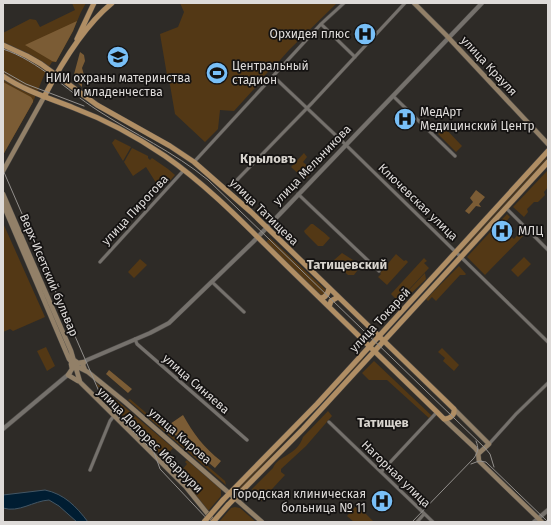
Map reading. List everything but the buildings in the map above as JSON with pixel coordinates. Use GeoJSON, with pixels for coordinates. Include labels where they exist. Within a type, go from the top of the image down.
{"type":"FeatureCollection","features":[{"type":"Feature","properties":{"kind":"main road"},"geometry":{"type":"LineString","coordinates":[[73,49],[94,3]]}},
{"type":"Feature","properties":{"kind":"main road"},"geometry":{"type":"LineString","coordinates":[[3,171],[56,74],[95,19],[112,3]]}},
{"type":"Feature","properties":{"kind":"main road","name":"улица Крауля"},"geometry":{"type":"LineString","coordinates":[[414,3],[449,38],[548,144]]}},
{"type":"Feature","properties":{"kind":"main road","name":"улица Татищева"},"geometry":{"type":"LineString","coordinates":[[3,45],[27,56],[56,74],[97,105],[170,146],[194,162],[266,227],[489,444]]}},
{"type":"Feature","properties":{"kind":"main road","name":"улица Татищева"},"geometry":{"type":"LineString","coordinates":[[3,76],[25,89],[76,109],[128,134],[151,147],[205,187],[475,448],[478,452],[479,461],[538,521]]}},
{"type":"Feature","properties":{"kind":"main road","name":"улица Токарей"},"geometry":{"type":"LineString","coordinates":[[204,522],[223,500],[317,404],[548,151]]}},
{"type":"Feature","properties":{"kind":"main road","name":"улица Токарей"},"geometry":{"type":"LineString","coordinates":[[214,522],[228,505],[302,429],[548,162]]}},
{"type":"Feature","properties":{"kind":"main road"},"geometry":{"type":"LineString","coordinates":[[205,187],[208,180],[214,179]]}},
{"type":"Feature","properties":{"kind":"main road","name":"Верх-Исетский бульвар"},"geometry":{"type":"LineString","coordinates":[[3,194],[78,366]]}},
{"type":"Feature","properties":{"kind":"main road","name":"Верх-Исетский бульвар"},"geometry":{"type":"LineString","coordinates":[[3,204],[78,366]]}},
{"type":"Feature","properties":{"kind":"main road"},"geometry":{"type":"LineString","coordinates":[[320,298],[327,295],[329,288]]}},
{"type":"Feature","properties":{"kind":"main road"},"geometry":{"type":"LineString","coordinates":[[329,307],[330,301],[338,297]]}},
{"type":"Feature","properties":{"kind":"main road"},"geometry":{"type":"LineString","coordinates":[[84,362],[78,363],[78,366],[79,373],[79,380],[68,374],[72,369],[78,366],[83,366],[84,362]]}},
{"type":"Feature","properties":{"kind":"main road","name":"улица Долорес Ибаррури"},"geometry":{"type":"LineString","coordinates":[[78,366],[79,380],[113,417],[186,487],[214,522]]}},
{"type":"Feature","properties":{"kind":"main road","name":"улица Кирова"},"geometry":{"type":"LineString","coordinates":[[78,366],[125,402],[262,522]]}},
{"type":"Feature","properties":{"kind":"main road"},"geometry":{"type":"LineString","coordinates":[[444,419],[452,416],[454,409]]}},
{"type":"Feature","properties":{"kind":"main road"},"geometry":{"type":"LineString","coordinates":[[478,454],[489,444]]}},
{"type":"Feature","properties":{"kind":"street"},"geometry":{"type":"LineString","coordinates":[[194,162],[321,24],[344,3]]}},
{"type":"Feature","properties":{"kind":"street"},"geometry":{"type":"LineString","coordinates":[[236,181],[307,108],[405,3]]}},
{"type":"Feature","properties":{"kind":"street","name":"улица Мельникова"},"geometry":{"type":"LineString","coordinates":[[84,362],[166,325],[257,237],[482,3]]}},
{"type":"Feature","properties":{"kind":"street"},"geometry":{"type":"LineString","coordinates":[[321,24],[355,57]]}},
{"type":"Feature","properties":{"kind":"street","name":"Ключевская улица"},"geometry":{"type":"LineString","coordinates":[[273,76],[346,144],[548,342]]}},
{"type":"Feature","properties":{"kind":"street"},"geometry":{"type":"LineString","coordinates":[[393,96],[454,156]]}},
{"type":"Feature","properties":{"kind":"street","name":"улица Пирогова"},"geometry":{"type":"LineString","coordinates":[[100,262],[184,170]]}},
{"type":"Feature","properties":{"kind":"street"},"geometry":{"type":"LineString","coordinates":[[298,194],[379,272]]}},
{"type":"Feature","properties":{"kind":"street"},"geometry":{"type":"LineString","coordinates":[[506,208],[548,250]]}},
{"type":"Feature","properties":{"kind":"street"},"geometry":{"type":"LineString","coordinates":[[212,282],[244,312]]}},
{"type":"Feature","properties":{"kind":"street","name":"улица Синяева"},"geometry":{"type":"LineString","coordinates":[[136,339],[137,344],[247,440]]}},
{"type":"Feature","properties":{"kind":"street"},"geometry":{"type":"LineString","coordinates":[[3,429],[78,366]]}},
{"type":"Feature","properties":{"kind":"street"},"geometry":{"type":"LineString","coordinates":[[489,444],[548,383]]}},
{"type":"Feature","properties":{"kind":"street"},"geometry":{"type":"LineString","coordinates":[[381,472],[437,412]]}},
{"type":"Feature","properties":{"kind":"street"},"geometry":{"type":"LineString","coordinates":[[90,470],[113,417]]}},
{"type":"Feature","properties":{"kind":"street","name":"Нагорная улица"},"geometry":{"type":"LineString","coordinates":[[328,422],[433,522]]}},
{"type":"Feature","properties":{"kind":"street"},"geometry":{"type":"LineString","coordinates":[[501,431],[504,434]]}},
{"type":"Feature","properties":{"kind":"street"},"geometry":{"type":"LineString","coordinates":[[538,521],[548,510]]}},
{"type":"Feature","properties":{"kind":"street"},"geometry":{"type":"LineString","coordinates":[[417,522],[424,514]]}},
{"type":"Feature","properties":{"kind":"shaded area"},"geometry":{"type":"Polygon","coordinates":[[[72,3],[86,3],[56,62],[52,62],[45,73],[33,102],[3,155],[3,33],[30,19],[36,20],[40,27],[75,10],[72,3]]]}},
{"type":"Feature","properties":{"kind":"shaded area","name":"Центральный стадион"},"geometry":{"type":"Polygon","coordinates":[[[180,3],[337,3],[264,76],[265,77],[234,111],[220,110],[218,129],[205,142],[175,114],[168,81],[160,34],[178,27],[184,12],[180,3]]]}},
{"type":"Feature","properties":{"kind":"shaded area"},"geometry":{"type":"Polygon","coordinates":[[[77,21],[56,62],[25,45],[77,21]]]}},
{"type":"Feature","properties":{"kind":"shaded area"},"geometry":{"type":"Polygon","coordinates":[[[80,52],[84,55],[85,61],[82,68],[84,75],[82,87],[73,78],[80,52]]]}},
{"type":"Feature","properties":{"kind":"shaded area"},"geometry":{"type":"Polygon","coordinates":[[[3,82],[31,97],[33,102],[3,155],[3,82]]]}},
{"type":"Feature","properties":{"kind":"shaded area"},"geometry":{"type":"Polygon","coordinates":[[[445,128],[462,146],[456,152],[438,134],[445,128]]]}},
{"type":"Feature","properties":{"kind":"shaded area"},"geometry":{"type":"Polygon","coordinates":[[[115,139],[131,147],[123,161],[112,143],[115,139]]]}},
{"type":"Feature","properties":{"kind":"shaded area"},"geometry":{"type":"Polygon","coordinates":[[[132,148],[148,156],[150,160],[152,158],[175,175],[160,189],[146,167],[133,176],[124,162],[132,148]]]}},
{"type":"Feature","properties":{"kind":"shaded area"},"geometry":{"type":"Polygon","coordinates":[[[304,153],[307,157],[303,162],[313,171],[305,180],[291,167],[304,153]]]}},
{"type":"Feature","properties":{"kind":"shaded area"},"geometry":{"type":"Polygon","coordinates":[[[546,158],[547,159],[462,250],[546,158]]]}},
{"type":"Feature","properties":{"kind":"shaded area"},"geometry":{"type":"Polygon","coordinates":[[[548,170],[548,187],[544,192],[545,195],[538,202],[534,202],[527,209],[528,212],[524,217],[513,207],[548,170]]]}},
{"type":"Feature","properties":{"kind":"shaded area"},"geometry":{"type":"Polygon","coordinates":[[[476,190],[485,197],[479,204],[481,207],[476,206],[469,214],[465,211],[473,202],[470,198],[476,190]]]}},
{"type":"Feature","properties":{"kind":"shaded area"},"geometry":{"type":"Polygon","coordinates":[[[507,214],[510,217],[497,232],[501,236],[505,236],[507,233],[514,239],[522,230],[526,233],[485,275],[467,257],[507,214]]]}},
{"type":"Feature","properties":{"kind":"shaded area"},"geometry":{"type":"Polygon","coordinates":[[[3,223],[45,317],[13,331],[10,329],[3,332],[3,223]]]}},
{"type":"Feature","properties":{"kind":"shaded area"},"geometry":{"type":"Polygon","coordinates":[[[311,224],[324,232],[330,238],[323,246],[318,246],[305,233],[304,231],[311,224]]]}},
{"type":"Feature","properties":{"kind":"shaded area"},"geometry":{"type":"Polygon","coordinates":[[[270,238],[326,290],[324,296],[320,296],[266,242],[270,238]]]}},
{"type":"Feature","properties":{"kind":"shaded area"},"geometry":{"type":"Polygon","coordinates":[[[342,253],[353,260],[360,267],[354,275],[348,275],[334,262],[334,260],[342,253]]]}},
{"type":"Feature","properties":{"kind":"shaded area"},"geometry":{"type":"Polygon","coordinates":[[[396,254],[404,261],[406,260],[408,262],[387,285],[378,277],[396,254]]]}},
{"type":"Feature","properties":{"kind":"shaded area"},"geometry":{"type":"Polygon","coordinates":[[[524,257],[531,264],[518,277],[511,270],[524,257]]]}},
{"type":"Feature","properties":{"kind":"shaded area"},"geometry":{"type":"Polygon","coordinates":[[[424,258],[427,261],[424,263],[429,268],[398,301],[391,294],[424,258]]]}},
{"type":"Feature","properties":{"kind":"shaded area"},"geometry":{"type":"Polygon","coordinates":[[[140,259],[147,265],[134,278],[128,272],[140,259]]]}},
{"type":"Feature","properties":{"kind":"shaded area"},"geometry":{"type":"Polygon","coordinates":[[[459,266],[466,274],[460,275],[436,301],[432,297],[428,301],[426,299],[459,266]]]}},
{"type":"Feature","properties":{"kind":"shaded area"},"geometry":{"type":"Polygon","coordinates":[[[425,273],[426,279],[393,311],[393,307],[425,273]]]}},
{"type":"Feature","properties":{"kind":"shaded area"},"geometry":{"type":"Polygon","coordinates":[[[46,347],[55,366],[47,371],[37,351],[46,347]]]}},
{"type":"Feature","properties":{"kind":"shaded area"},"geometry":{"type":"Polygon","coordinates":[[[442,348],[459,365],[454,371],[443,361],[445,358],[438,352],[442,348]]]}},
{"type":"Feature","properties":{"kind":"shaded area"},"geometry":{"type":"Polygon","coordinates":[[[362,357],[363,359],[240,489],[239,488],[362,357]]]}},
{"type":"Feature","properties":{"kind":"shaded area"},"geometry":{"type":"Polygon","coordinates":[[[374,361],[432,416],[430,419],[387,380],[369,380],[362,373],[374,361]]]}},
{"type":"Feature","properties":{"kind":"shaded area"},"geometry":{"type":"Polygon","coordinates":[[[109,370],[132,389],[128,393],[106,374],[109,370]]]}},
{"type":"Feature","properties":{"kind":"shaded area"},"geometry":{"type":"Polygon","coordinates":[[[95,382],[173,448],[166,456],[169,459],[166,464],[173,470],[176,467],[181,471],[187,464],[185,462],[187,460],[221,489],[221,496],[208,511],[160,460],[158,451],[116,410],[95,382]]]}},
{"type":"Feature","properties":{"kind":"shaded area"},"geometry":{"type":"Polygon","coordinates":[[[130,399],[225,481],[226,485],[128,400],[130,399]]]}},
{"type":"Feature","properties":{"kind":"shaded area"},"geometry":{"type":"Polygon","coordinates":[[[328,411],[332,416],[306,446],[281,469],[281,472],[285,475],[261,501],[255,496],[252,489],[279,460],[296,448],[303,437],[328,411]]]}},
{"type":"Feature","properties":{"kind":"shaded area"},"geometry":{"type":"Polygon","coordinates":[[[183,415],[199,440],[221,461],[215,468],[174,434],[170,424],[183,415]]]}},
{"type":"Feature","properties":{"kind":"shaded area"},"geometry":{"type":"Polygon","coordinates":[[[358,504],[360,506],[357,510],[359,512],[364,509],[364,512],[374,522],[354,522],[347,516],[358,504]]]}},
{"type":"Feature","properties":{"kind":"shaded area"},"geometry":{"type":"Polygon","coordinates":[[[231,508],[240,508],[256,522],[219,522],[231,508]]]}},
{"type":"Feature","properties":{"kind":"water"},"geometry":{"type":"Polygon","coordinates":[[[45,490],[58,494],[64,498],[79,511],[88,522],[77,522],[59,506],[49,500],[15,509],[3,508],[3,495],[45,490]]]}},
{"type":"Feature","properties":{"kind":"tram line"},"geometry":{"type":"LineString","coordinates":[[3,49],[16,54],[40,68],[97,110],[168,152],[208,180],[485,448],[490,454],[494,467]]}},
{"type":"Feature","properties":{"kind":"tram line"},"geometry":{"type":"LineString","coordinates":[[3,71],[26,84],[84,106]]}},
{"type":"Feature","properties":{"kind":"tram line"},"geometry":{"type":"LineString","coordinates":[[3,170],[101,396],[117,415],[154,452],[160,469],[210,522]]}},
{"type":"Feature","properties":{"kind":"tram line"},"geometry":{"type":"LineString","coordinates":[[412,522],[474,458],[478,450],[476,441]]}},
{"type":"Feature","properties":{"kind":"tram line"},"geometry":{"type":"LineString","coordinates":[[471,464],[479,461],[486,462],[548,522]]}},
{"type":"Feature","properties":{"kind":"place","name":"Орхидея плюс"},"geometry":{"type":"Point","coordinates":[365,34]}},
{"type":"Feature","properties":{"kind":"place","name":"НИИ охраны материнства и младенчества"},"geometry":{"type":"Point","coordinates":[118,57]}},
{"type":"Feature","properties":{"kind":"place","name":"Центральный стадион"},"geometry":{"type":"Point","coordinates":[217,73]}},
{"type":"Feature","properties":{"kind":"place","name":"МедАрт Медицинский Центр"},"geometry":{"type":"Point","coordinates":[405,119]}},
{"type":"Feature","properties":{"kind":"place","name":"МЛЦ"},"geometry":{"type":"Point","coordinates":[502,231]}},
{"type":"Feature","properties":{"kind":"place","name":"Городская клиническая больница № 11"},"geometry":{"type":"Point","coordinates":[382,501]}},
{"type":"Feature","properties":{"kind":"district","name":"Крыловъ"},"geometry":{"type":"Point","coordinates":[268,158]}},
{"type":"Feature","properties":{"kind":"district","name":"Татищевский"},"geometry":{"type":"Point","coordinates":[347,264]}},
{"type":"Feature","properties":{"kind":"district","name":"Татищев"},"geometry":{"type":"Point","coordinates":[383,422]}}]}
